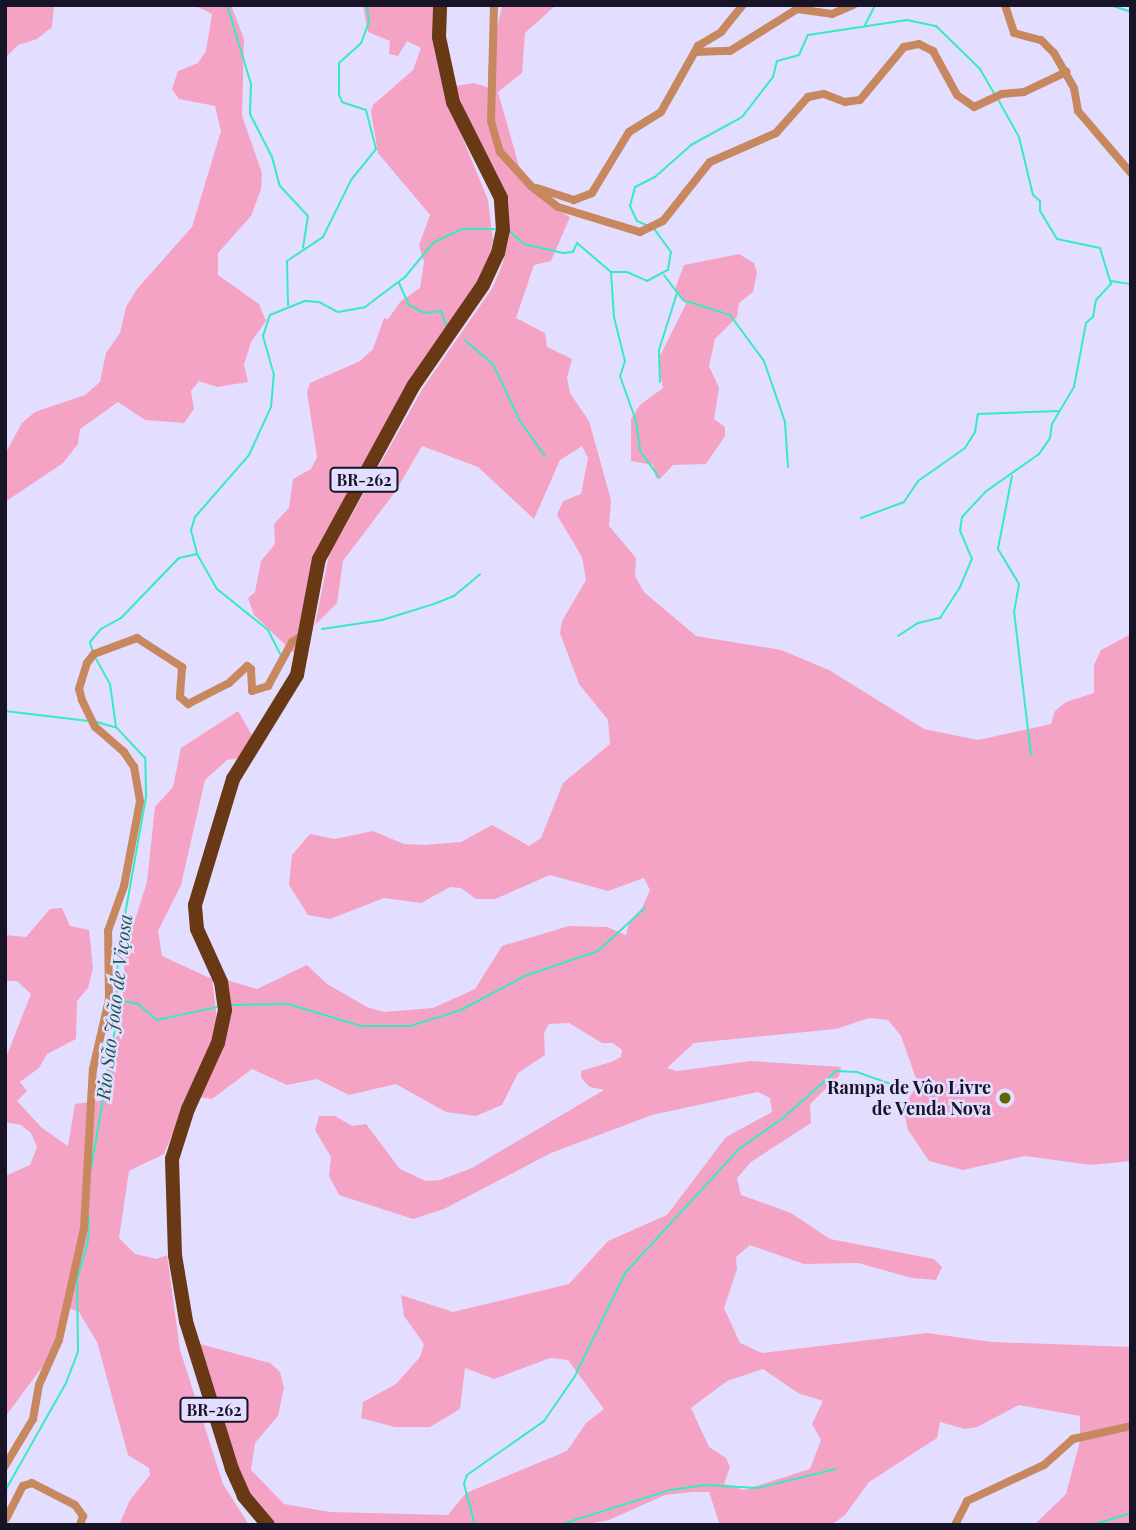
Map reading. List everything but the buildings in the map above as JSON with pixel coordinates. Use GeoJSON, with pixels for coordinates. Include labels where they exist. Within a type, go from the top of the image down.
{"type":"FeatureCollection","features":[{"type":"Feature","properties":{"kind":"highway","name":"BR-262"},"geometry":{"type":"LineString","coordinates":[[268,1525],[238,1485],[179,1286],[172,1225],[170,1174],[175,1145],[218,1043],[225,1010],[212,963],[197,929],[197,891],[233,779],[297,675],[315,573],[327,542],[414,385],[483,285],[498,253],[503,230],[501,198],[453,102],[439,37],[440,5]]}},
{"type":"Feature","properties":{"kind":"street"},"geometry":{"type":"LineString","coordinates":[[494,5],[492,132],[500,152],[531,186],[558,207],[645,233],[663,221],[710,162],[776,133],[808,97],[824,94],[845,102],[860,100],[904,47],[919,44],[933,51],[957,95],[974,107],[1002,94],[1024,92],[1066,72]]}},
{"type":"Feature","properties":{"kind":"street"},"geometry":{"type":"LineString","coordinates":[[531,186],[564,199],[589,196],[629,132],[661,112],[703,41],[721,32],[743,5]]}},
{"type":"Feature","properties":{"kind":"street"},"geometry":{"type":"LineString","coordinates":[[695,52],[730,51],[797,9],[832,14],[853,5]]}},
{"type":"Feature","properties":{"kind":"street"},"geometry":{"type":"LineString","coordinates":[[1005,5],[1014,33],[1045,42],[1066,72],[1078,111],[1131,173]]}},
{"type":"Feature","properties":{"kind":"street"},"geometry":{"type":"LineString","coordinates":[[5,1466],[33,1419],[39,1385],[66,1316],[84,1228],[93,1069],[108,1009],[108,931],[124,886],[140,801],[134,767],[124,752],[95,727],[82,700],[79,689],[87,663],[94,654],[137,638],[182,667],[180,697],[185,704],[229,684],[247,666],[251,668],[252,691],[268,686],[292,642],[306,633]]}},
{"type":"Feature","properties":{"kind":"street"},"geometry":{"type":"LineString","coordinates":[[956,1525],[967,1501],[1044,1465],[1073,1438],[1131,1426]]}},
{"type":"Feature","properties":{"kind":"street"},"geometry":{"type":"LineString","coordinates":[[6,1519],[23,1486],[32,1483],[75,1505],[83,1516],[80,1525]]}},
{"type":"Feature","properties":{"kind":"shaded area"},"geometry":{"type":"Polygon","coordinates":[[[5,5],[54,5],[52,27],[37,39],[18,45],[5,58],[5,5]]]}},
{"type":"Feature","properties":{"kind":"shaded area"},"geometry":{"type":"Polygon","coordinates":[[[194,5],[231,5],[244,39],[242,116],[262,173],[261,189],[251,216],[218,253],[218,275],[259,304],[266,321],[251,342],[244,365],[248,382],[217,387],[199,381],[191,391],[194,409],[184,423],[145,420],[118,402],[80,429],[78,444],[63,463],[5,502],[5,454],[22,423],[35,412],[85,395],[100,382],[106,353],[120,333],[126,307],[137,289],[192,227],[221,131],[215,106],[179,99],[172,89],[178,71],[198,63],[206,51],[212,14],[194,5]]]}},
{"type":"Feature","properties":{"kind":"shaded area"},"geometry":{"type":"Polygon","coordinates":[[[363,5],[435,5],[437,61],[444,93],[488,200],[493,240],[488,264],[317,550],[296,655],[254,615],[248,598],[255,592],[261,561],[275,544],[274,524],[289,508],[293,479],[311,469],[317,457],[307,392],[310,383],[360,361],[373,349],[384,318],[388,319],[401,301],[420,288],[424,262],[419,245],[430,215],[378,153],[371,112],[373,105],[413,70],[421,48],[407,41],[398,56],[389,54],[390,41],[368,32],[363,5]]]}},
{"type":"Feature","properties":{"kind":"shaded area"},"geometry":{"type":"Polygon","coordinates":[[[556,5],[525,33],[522,73],[498,92],[519,166],[554,208],[570,217],[551,261],[534,265],[516,318],[545,333],[547,347],[572,359],[567,378],[570,393],[589,421],[611,500],[609,526],[636,558],[635,576],[644,592],[696,636],[781,650],[829,670],[924,729],[978,740],[1051,724],[1055,711],[1066,702],[1094,693],[1094,665],[1101,650],[1131,634],[1131,1161],[1091,1165],[1025,1156],[963,1170],[929,1161],[908,1130],[903,1107],[918,1084],[901,1036],[888,1020],[869,1018],[836,1029],[694,1043],[667,1068],[677,1071],[751,1061],[841,1067],[839,1076],[810,1104],[811,1123],[751,1162],[737,1178],[741,1195],[791,1213],[830,1239],[934,1259],[942,1267],[936,1280],[912,1278],[858,1263],[804,1264],[750,1245],[736,1257],[737,1269],[724,1308],[740,1343],[762,1353],[927,1333],[992,1342],[1131,1347],[1131,1525],[1034,1525],[1066,1494],[1080,1441],[1080,1416],[1019,1405],[977,1427],[965,1429],[940,1422],[937,1438],[869,1482],[845,1515],[831,1525],[720,1525],[709,1492],[665,1495],[609,1520],[584,1525],[265,1525],[258,1518],[189,1341],[270,1363],[280,1372],[284,1388],[278,1416],[255,1443],[251,1470],[284,1504],[330,1512],[448,1515],[466,1493],[567,1451],[586,1423],[604,1409],[568,1360],[550,1358],[494,1379],[465,1368],[460,1409],[430,1427],[395,1427],[361,1418],[363,1402],[396,1384],[420,1357],[424,1344],[404,1316],[401,1295],[453,1312],[569,1284],[608,1241],[667,1215],[726,1137],[772,1112],[770,1098],[758,1092],[652,1115],[551,1153],[444,1209],[413,1219],[339,1195],[329,1176],[331,1157],[315,1130],[319,1116],[335,1116],[352,1126],[366,1124],[400,1169],[426,1181],[440,1180],[472,1168],[604,1090],[590,1087],[581,1078],[581,1071],[621,1057],[622,1050],[613,1043],[602,1043],[569,1023],[549,1024],[544,1033],[545,1055],[518,1073],[502,1105],[476,1116],[446,1112],[396,1084],[349,1095],[317,1079],[287,1085],[252,1069],[212,1099],[199,1097],[222,1049],[223,979],[257,989],[307,965],[327,984],[367,1007],[384,1012],[433,1008],[475,989],[502,946],[569,926],[607,927],[626,935],[629,922],[642,908],[650,890],[644,878],[608,891],[550,875],[495,899],[476,899],[461,888],[450,887],[421,903],[384,898],[330,919],[308,915],[289,885],[292,855],[310,834],[335,839],[373,831],[404,844],[425,845],[461,842],[492,825],[529,846],[541,838],[563,783],[610,744],[608,720],[579,684],[560,633],[562,621],[586,580],[582,557],[557,515],[563,501],[581,494],[588,458],[582,446],[560,460],[534,519],[478,467],[422,446],[395,492],[343,561],[337,603],[315,625],[329,555],[423,388],[493,287],[503,263],[507,228],[455,86],[474,83],[489,88],[488,68],[502,6],[556,5]],[[763,1369],[727,1381],[691,1408],[709,1447],[726,1458],[730,1467],[724,1484],[744,1490],[810,1469],[821,1440],[812,1424],[823,1401],[798,1393],[763,1369]]]}},
{"type":"Feature","properties":{"kind":"shaded area"},"geometry":{"type":"Polygon","coordinates":[[[739,254],[754,263],[757,273],[753,292],[739,303],[737,317],[715,339],[709,366],[719,388],[714,419],[725,427],[725,436],[706,464],[673,465],[660,479],[656,478],[653,465],[631,461],[631,419],[640,405],[663,388],[658,360],[686,304],[675,289],[684,265],[739,254]]]}},
{"type":"Feature","properties":{"kind":"shaded area"},"geometry":{"type":"Polygon","coordinates":[[[238,711],[252,735],[240,758],[227,760],[205,780],[181,885],[158,931],[162,956],[212,979],[218,1028],[164,1154],[129,1171],[119,1238],[135,1254],[157,1259],[167,1255],[180,1350],[223,1484],[249,1525],[119,1525],[130,1500],[150,1475],[149,1468],[128,1455],[97,1342],[79,1312],[69,1308],[52,1354],[5,1417],[5,1176],[30,1165],[37,1147],[31,1133],[21,1125],[5,1122],[5,1060],[31,994],[17,981],[5,981],[5,935],[26,937],[50,909],[62,908],[70,926],[89,930],[93,968],[88,988],[77,1001],[76,1039],[47,1054],[39,1068],[20,1082],[27,1091],[17,1101],[42,1128],[68,1146],[75,1104],[104,1100],[109,1043],[121,1033],[125,951],[147,882],[155,807],[173,787],[181,748],[238,711]]]}},
{"type":"Feature","properties":{"kind":"waterway"},"geometry":{"type":"LineString","coordinates":[[227,5],[251,84],[250,114],[272,157],[280,186],[308,216],[303,248]]}},
{"type":"Feature","properties":{"kind":"waterway","name":"Rio São João de Viçosa"},"geometry":{"type":"LineString","coordinates":[[288,305],[287,261],[323,237],[351,180],[376,149],[366,110],[342,102],[339,94],[339,63],[361,43],[369,22],[367,5]]}},
{"type":"Feature","properties":{"kind":"waterway"},"geometry":{"type":"LineString","coordinates":[[865,25],[875,5]]}},
{"type":"Feature","properties":{"kind":"waterway"},"geometry":{"type":"LineString","coordinates":[[1110,5],[1131,12]]}},
{"type":"Feature","properties":{"kind":"waterway"},"geometry":{"type":"LineString","coordinates":[[646,225],[637,221],[630,206],[635,187],[655,177],[691,145],[742,117],[773,77],[777,61],[799,55],[808,35],[907,20],[936,26],[980,69],[994,93]]}},
{"type":"Feature","properties":{"kind":"waterway"},"geometry":{"type":"LineString","coordinates":[[898,636],[918,623],[940,618],[960,587],[972,559],[960,531],[962,517],[985,492],[1039,454],[1050,438],[1052,424],[1074,387],[1086,323],[1093,317],[1096,300],[1111,284],[1100,248],[1057,239],[1040,211],[1040,201],[1033,195],[1019,137],[999,101]]}},
{"type":"Feature","properties":{"kind":"waterway","name":"Rio São João de Viçosa"},"geometry":{"type":"LineString","coordinates":[[197,553],[191,530],[195,517],[249,455],[271,407],[274,375],[263,336],[270,315],[305,301],[319,302],[338,312],[365,307],[405,277],[433,243],[462,229],[495,229]]}},
{"type":"Feature","properties":{"kind":"waterway"},"geometry":{"type":"LineString","coordinates":[[611,272],[627,272],[647,281],[668,270],[671,252],[654,229]]}},
{"type":"Feature","properties":{"kind":"waterway"},"geometry":{"type":"LineString","coordinates":[[510,232],[524,244],[563,253],[573,252],[577,243],[611,272],[614,317],[625,361],[620,376],[636,421],[640,451],[659,477]]}},
{"type":"Feature","properties":{"kind":"waterway"},"geometry":{"type":"LineString","coordinates":[[664,275],[683,300],[730,315],[764,361],[785,422],[788,467]]}},
{"type":"Feature","properties":{"kind":"waterway"},"geometry":{"type":"LineString","coordinates":[[1111,281],[1131,284]]}},
{"type":"Feature","properties":{"kind":"waterway"},"geometry":{"type":"LineString","coordinates":[[399,283],[409,305],[424,313],[441,311],[446,325]]}},
{"type":"Feature","properties":{"kind":"waterway"},"geometry":{"type":"LineString","coordinates":[[660,382],[659,350],[677,293]]}},
{"type":"Feature","properties":{"kind":"waterway"},"geometry":{"type":"LineString","coordinates":[[465,340],[493,364],[520,421],[545,456]]}},
{"type":"Feature","properties":{"kind":"waterway"},"geometry":{"type":"LineString","coordinates":[[861,518],[904,502],[918,481],[965,448],[975,432],[978,414],[1059,411]]}},
{"type":"Feature","properties":{"kind":"waterway"},"geometry":{"type":"LineString","coordinates":[[1012,476],[998,549],[1019,584],[1014,611],[1031,755]]}},
{"type":"Feature","properties":{"kind":"waterway"},"geometry":{"type":"LineString","coordinates":[[197,554],[217,589],[268,630],[281,655]]}},
{"type":"Feature","properties":{"kind":"waterway","name":"Rio São João de Viçosa"},"geometry":{"type":"LineString","coordinates":[[93,652],[90,642],[101,629],[121,618],[179,558],[197,554]]}},
{"type":"Feature","properties":{"kind":"waterway"},"geometry":{"type":"LineString","coordinates":[[322,629],[382,620],[434,604],[454,596],[480,574]]}},
{"type":"Feature","properties":{"kind":"waterway","name":"Rio São João de Viçosa"},"geometry":{"type":"LineString","coordinates":[[91,1169],[116,1022],[118,954],[146,797],[145,758],[116,727],[110,684],[95,657]]}},
{"type":"Feature","properties":{"kind":"waterway"},"geometry":{"type":"LineString","coordinates":[[5,711],[88,721]]}},
{"type":"Feature","properties":{"kind":"waterway"},"geometry":{"type":"LineString","coordinates":[[97,722],[115,727]]}},
{"type":"Feature","properties":{"kind":"waterway"},"geometry":{"type":"LineString","coordinates":[[229,1005],[288,1004],[361,1026],[410,1026],[461,1010],[525,976],[598,951],[645,908]]}},
{"type":"Feature","properties":{"kind":"waterway"},"geometry":{"type":"LineString","coordinates":[[118,1000],[138,1004],[157,1020],[217,1007]]}},
{"type":"Feature","properties":{"kind":"waterway"},"geometry":{"type":"LineString","coordinates":[[475,1525],[464,1484],[467,1475],[544,1421],[575,1376],[625,1273],[740,1148],[782,1119],[836,1071],[857,1072],[902,1088]]}},
{"type":"Feature","properties":{"kind":"waterway","name":"Rio São João de Viçosa"},"geometry":{"type":"LineString","coordinates":[[5,1491],[66,1383],[78,1351],[77,1280],[88,1241],[89,1216]]}},
{"type":"Feature","properties":{"kind":"waterway"},"geometry":{"type":"LineString","coordinates":[[559,1525],[670,1490],[704,1485],[758,1488],[836,1469]]}},
{"type":"Feature","properties":{"kind":"waterway"},"geometry":{"type":"LineString","coordinates":[[1092,1525],[1131,1513]]}},
{"type":"Feature","properties":{"kind":"place","name":"Rampa de Vôo Livre de Venda Nova"},"geometry":{"type":"Point","coordinates":[1005,1098]}}]}
